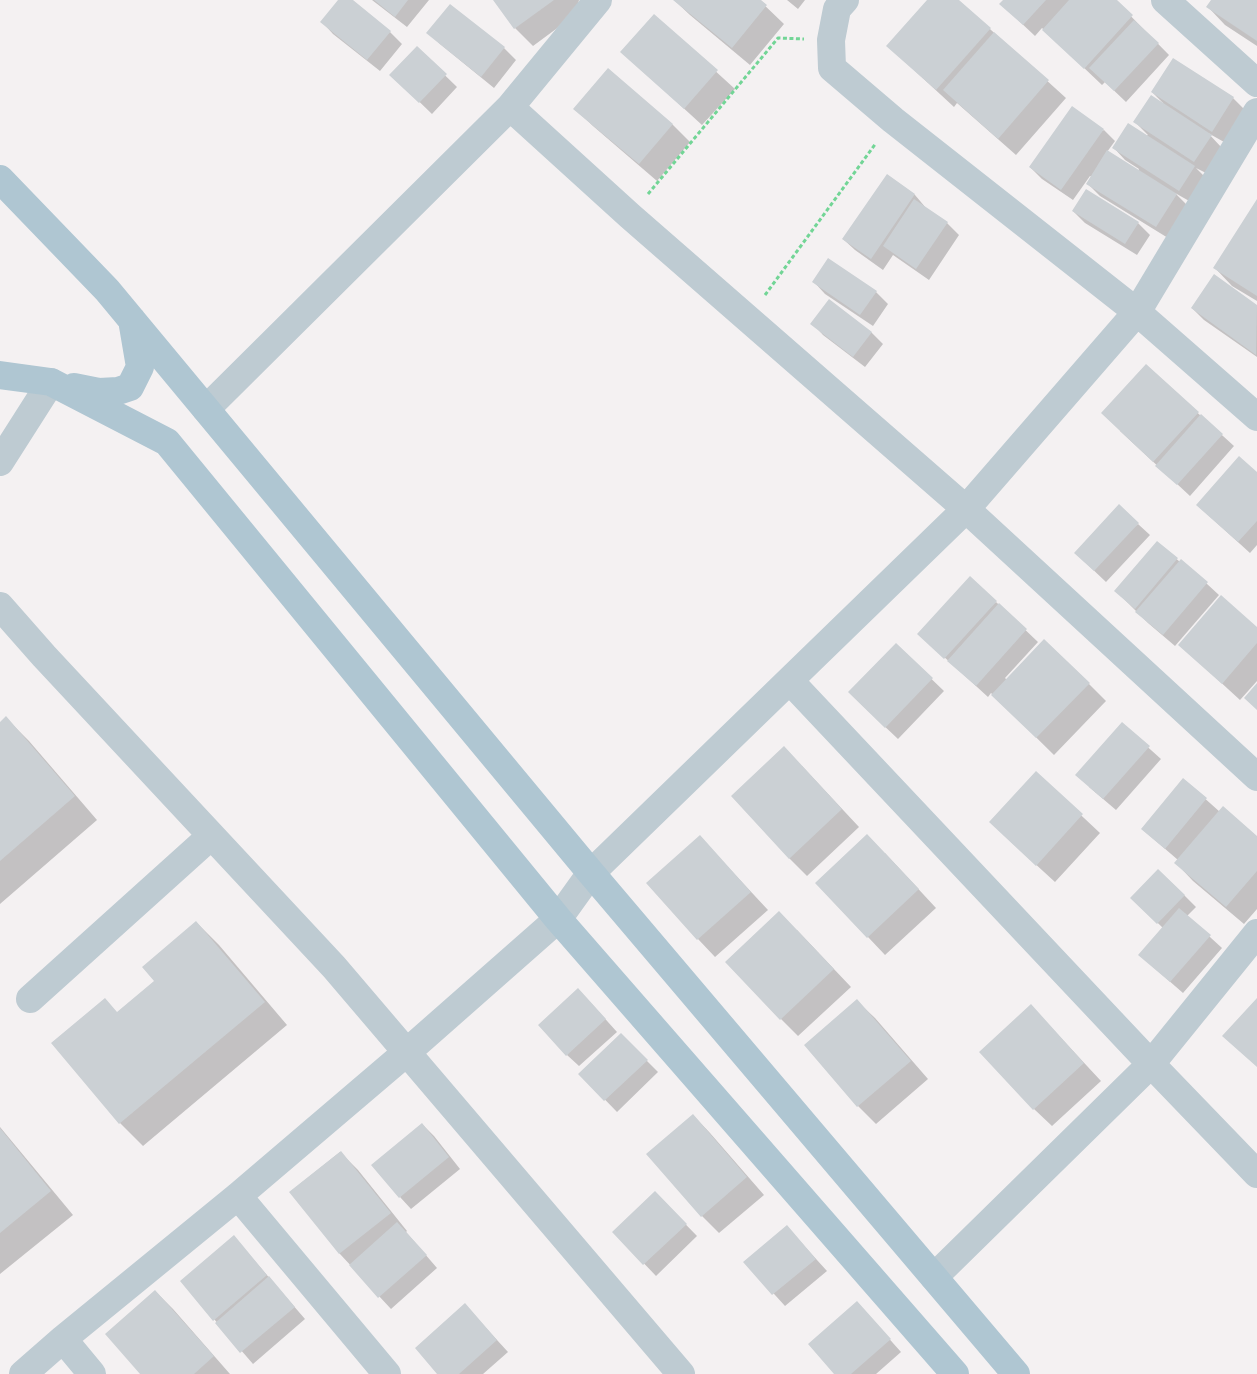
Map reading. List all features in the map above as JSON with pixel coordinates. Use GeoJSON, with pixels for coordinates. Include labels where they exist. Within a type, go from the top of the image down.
{"type":"FeatureCollection","features":[{"type":"Feature","properties":{"kind":"main road"},"geometry":{"type":"LineString","coordinates":[[0,179],[106,290],[131,319],[591,873],[1016,1374]]}},
{"type":"Feature","properties":{"kind":"main road"},"geometry":{"type":"LineString","coordinates":[[0,375],[51,382],[99,392],[118,391],[130,387],[140,367],[131,319]]}},
{"type":"Feature","properties":{"kind":"main road"},"geometry":{"type":"LineString","coordinates":[[51,382],[167,442],[558,919],[955,1374]]}},
{"type":"Feature","properties":{"kind":"street"},"geometry":{"type":"LineString","coordinates":[[206,409],[510,107],[598,0]]}},
{"type":"Feature","properties":{"kind":"street"},"geometry":{"type":"LineString","coordinates":[[845,0],[837,9],[831,40],[832,68],[893,120],[1137,312],[1257,417]]}},
{"type":"Feature","properties":{"kind":"street"},"geometry":{"type":"LineString","coordinates":[[1164,0],[1257,83]]}},
{"type":"Feature","properties":{"kind":"street"},"geometry":{"type":"LineString","coordinates":[[510,107],[630,216],[966,509],[1257,777]]}},
{"type":"Feature","properties":{"kind":"street"},"geometry":{"type":"LineString","coordinates":[[23,1374],[238,1196],[407,1052],[558,919],[591,873],[966,509],[1137,312],[1257,112]]}},
{"type":"Feature","properties":{"kind":"street"},"geometry":{"type":"LineString","coordinates":[[0,462],[51,382]]}},
{"type":"Feature","properties":{"kind":"street"},"geometry":{"type":"LineString","coordinates":[[0,606],[44,656],[334,967],[681,1374]]}},
{"type":"Feature","properties":{"kind":"street"},"geometry":{"type":"LineString","coordinates":[[790,681],[1257,1174]]}},
{"type":"Feature","properties":{"kind":"street"},"geometry":{"type":"LineString","coordinates":[[30,999],[211,836]]}},
{"type":"Feature","properties":{"kind":"street"},"geometry":{"type":"LineString","coordinates":[[934,1277],[1151,1064],[1257,933]]}},
{"type":"Feature","properties":{"kind":"street"},"geometry":{"type":"LineString","coordinates":[[238,1196],[387,1374]]}},
{"type":"Feature","properties":{"kind":"street"},"geometry":{"type":"LineString","coordinates":[[63,1339],[92,1374]]}},
{"type":"Feature","properties":{"kind":"path"},"geometry":{"type":"LineString","coordinates":[[630,216],[778,38],[831,40]]}},
{"type":"Feature","properties":{"kind":"path"},"geometry":{"type":"LineString","coordinates":[[747,319],[893,120]]}},
{"type":"Feature","properties":{"kind":"building"},"geometry":{"type":"Polygon","coordinates":[[[338,0],[353,0],[391,31],[367,60],[320,22],[338,0]]]}},
{"type":"Feature","properties":{"kind":"building"},"geometry":{"type":"Polygon","coordinates":[[[374,0],[408,0],[395,17],[374,0]]]}},
{"type":"Feature","properties":{"kind":"building"},"geometry":{"type":"Polygon","coordinates":[[[493,0],[554,0],[514,29],[493,0]]]}},
{"type":"Feature","properties":{"kind":"building"},"geometry":{"type":"Polygon","coordinates":[[[673,0],[761,0],[767,5],[732,48],[673,0]]]}},
{"type":"Feature","properties":{"kind":"building"},"geometry":{"type":"Polygon","coordinates":[[[927,0],[959,0],[991,28],[936,90],[886,46],[927,0]]]}},
{"type":"Feature","properties":{"kind":"building"},"geometry":{"type":"Polygon","coordinates":[[[1003,0],[1046,0],[1023,25],[999,4],[1003,0]]]}},
{"type":"Feature","properties":{"kind":"building"},"geometry":{"type":"Polygon","coordinates":[[[1069,0],[1117,0],[1133,15],[1084,69],[1042,30],[1069,0]]]}},
{"type":"Feature","properties":{"kind":"building"},"geometry":{"type":"Polygon","coordinates":[[[1211,0],[1257,0],[1257,41],[1206,7],[1211,0]]]}},
{"type":"Feature","properties":{"kind":"building"},"geometry":{"type":"Polygon","coordinates":[[[450,4],[505,47],[481,77],[426,33],[450,4]]]}},
{"type":"Feature","properties":{"kind":"building"},"geometry":{"type":"Polygon","coordinates":[[[654,14],[718,70],[684,109],[620,52],[654,14]]]}},
{"type":"Feature","properties":{"kind":"building"},"geometry":{"type":"Polygon","coordinates":[[[1134,20],[1159,43],[1114,91],[1089,68],[1134,20]]]}},
{"type":"Feature","properties":{"kind":"building"},"geometry":{"type":"Polygon","coordinates":[[[994,32],[1049,80],[998,139],[943,90],[994,32]]]}},
{"type":"Feature","properties":{"kind":"building"},"geometry":{"type":"Polygon","coordinates":[[[417,46],[447,74],[419,103],[389,75],[417,46]]]}},
{"type":"Feature","properties":{"kind":"building"},"geometry":{"type":"Polygon","coordinates":[[[1173,58],[1234,97],[1212,132],[1151,92],[1173,58]]]}},
{"type":"Feature","properties":{"kind":"building"},"geometry":{"type":"Polygon","coordinates":[[[608,68],[673,124],[639,164],[573,109],[608,68]]]}},
{"type":"Feature","properties":{"kind":"building"},"geometry":{"type":"Polygon","coordinates":[[[1151,95],[1212,135],[1194,162],[1133,122],[1151,95]]]}},
{"type":"Feature","properties":{"kind":"building"},"geometry":{"type":"Polygon","coordinates":[[[1072,106],[1104,129],[1061,190],[1029,167],[1072,106]]]}},
{"type":"Feature","properties":{"kind":"building"},"geometry":{"type":"Polygon","coordinates":[[[1128,123],[1195,166],[1179,191],[1112,148],[1128,123]]]}},
{"type":"Feature","properties":{"kind":"building"},"geometry":{"type":"Polygon","coordinates":[[[1107,150],[1177,194],[1156,227],[1086,184],[1107,150]]]}},
{"type":"Feature","properties":{"kind":"building"},"geometry":{"type":"Polygon","coordinates":[[[887,174],[915,194],[871,259],[842,239],[887,174]]]}},
{"type":"Feature","properties":{"kind":"building"},"geometry":{"type":"Polygon","coordinates":[[[1086,189],[1139,222],[1125,244],[1072,211],[1086,189]]]}},
{"type":"Feature","properties":{"kind":"building"},"geometry":{"type":"Polygon","coordinates":[[[914,199],[948,222],[916,269],[883,246],[914,199]]]}},
{"type":"Feature","properties":{"kind":"building"},"geometry":{"type":"Polygon","coordinates":[[[1257,199],[1257,296],[1213,268],[1257,199]]]}},
{"type":"Feature","properties":{"kind":"building"},"geometry":{"type":"Polygon","coordinates":[[[828,258],[877,291],[860,315],[812,282],[828,258]]]}},
{"type":"Feature","properties":{"kind":"building"},"geometry":{"type":"Polygon","coordinates":[[[1214,274],[1257,305],[1256,355],[1191,308],[1214,274]]]}},
{"type":"Feature","properties":{"kind":"building"},"geometry":{"type":"Polygon","coordinates":[[[829,299],[872,332],[853,357],[810,324],[829,299]]]}},
{"type":"Feature","properties":{"kind":"building"},"geometry":{"type":"Polygon","coordinates":[[[1146,364],[1199,412],[1153,462],[1101,413],[1146,364]]]}},
{"type":"Feature","properties":{"kind":"building"},"geometry":{"type":"Polygon","coordinates":[[[1201,414],[1223,434],[1177,485],[1155,466],[1201,414]]]}},
{"type":"Feature","properties":{"kind":"building"},"geometry":{"type":"Polygon","coordinates":[[[1239,456],[1257,472],[1257,521],[1238,542],[1196,505],[1239,456]]]}},
{"type":"Feature","properties":{"kind":"building"},"geometry":{"type":"Polygon","coordinates":[[[1119,504],[1139,523],[1094,571],[1074,553],[1119,504]]]}},
{"type":"Feature","properties":{"kind":"building"},"geometry":{"type":"Polygon","coordinates":[[[1157,541],[1178,558],[1135,609],[1114,591],[1157,541]]]}},
{"type":"Feature","properties":{"kind":"building"},"geometry":{"type":"Polygon","coordinates":[[[1181,559],[1208,582],[1163,635],[1135,612],[1181,559]]]}},
{"type":"Feature","properties":{"kind":"building"},"geometry":{"type":"Polygon","coordinates":[[[970,576],[997,601],[944,659],[917,634],[970,576]]]}},
{"type":"Feature","properties":{"kind":"building"},"geometry":{"type":"Polygon","coordinates":[[[1221,595],[1257,627],[1257,643],[1222,684],[1178,645],[1221,595]]]}},
{"type":"Feature","properties":{"kind":"building"},"geometry":{"type":"Polygon","coordinates":[[[999,603],[1027,629],[976,686],[947,661],[999,603]]]}},
{"type":"Feature","properties":{"kind":"building"},"geometry":{"type":"Polygon","coordinates":[[[1044,639],[1090,683],[1036,738],[991,695],[1044,639]]]}},
{"type":"Feature","properties":{"kind":"building"},"geometry":{"type":"Polygon","coordinates":[[[896,643],[933,678],[885,728],[848,692],[896,643]]]}},
{"type":"Feature","properties":{"kind":"building"},"geometry":{"type":"Polygon","coordinates":[[[1257,683],[1257,710],[1244,698],[1257,683]]]}},
{"type":"Feature","properties":{"kind":"building"},"geometry":{"type":"Polygon","coordinates":[[[6,716],[75,796],[0,861],[0,722],[6,716]]]}},
{"type":"Feature","properties":{"kind":"building"},"geometry":{"type":"Polygon","coordinates":[[[1122,722],[1150,746],[1103,799],[1075,775],[1122,722]]]}},
{"type":"Feature","properties":{"kind":"building"},"geometry":{"type":"Polygon","coordinates":[[[784,746],[842,809],[789,859],[731,796],[784,746]]]}},
{"type":"Feature","properties":{"kind":"building"},"geometry":{"type":"Polygon","coordinates":[[[1036,771],[1083,814],[1036,866],[989,822],[1036,771]]]}},
{"type":"Feature","properties":{"kind":"building"},"geometry":{"type":"Polygon","coordinates":[[[1183,778],[1207,798],[1165,849],[1141,829],[1183,778]]]}},
{"type":"Feature","properties":{"kind":"building"},"geometry":{"type":"Polygon","coordinates":[[[1223,806],[1257,836],[1257,871],[1226,907],[1174,863],[1223,806]]]}},
{"type":"Feature","properties":{"kind":"building"},"geometry":{"type":"Polygon","coordinates":[[[867,834],[919,889],[867,938],[815,883],[867,834]]]}},
{"type":"Feature","properties":{"kind":"building"},"geometry":{"type":"Polygon","coordinates":[[[700,835],[751,892],[697,940],[646,883],[700,835]]]}},
{"type":"Feature","properties":{"kind":"building"},"geometry":{"type":"Polygon","coordinates":[[[1158,869],[1185,895],[1157,924],[1130,898],[1158,869]]]}},
{"type":"Feature","properties":{"kind":"building"},"geometry":{"type":"Polygon","coordinates":[[[1179,908],[1211,935],[1170,982],[1138,955],[1179,908]]]}},
{"type":"Feature","properties":{"kind":"building"},"geometry":{"type":"Polygon","coordinates":[[[779,911],[834,969],[780,1020],[725,962],[779,911]]]}},
{"type":"Feature","properties":{"kind":"building"},"geometry":{"type":"Polygon","coordinates":[[[196,921],[265,1002],[119,1124],[51,1043],[105,998],[117,1012],[154,981],[142,967],[196,921]]]}},
{"type":"Feature","properties":{"kind":"building"},"geometry":{"type":"Polygon","coordinates":[[[578,988],[606,1019],[566,1056],[538,1025],[578,988]]]}},
{"type":"Feature","properties":{"kind":"building"},"geometry":{"type":"Polygon","coordinates":[[[1257,998],[1257,1067],[1222,1036],[1257,998]]]}},
{"type":"Feature","properties":{"kind":"building"},"geometry":{"type":"Polygon","coordinates":[[[857,999],[911,1061],[857,1107],[804,1045],[857,999]]]}},
{"type":"Feature","properties":{"kind":"building"},"geometry":{"type":"Polygon","coordinates":[[[1031,1004],[1084,1063],[1033,1110],[979,1052],[1031,1004]]]}},
{"type":"Feature","properties":{"kind":"building"},"geometry":{"type":"Polygon","coordinates":[[[621,1033],[648,1060],[604,1101],[578,1074],[621,1033]]]}},
{"type":"Feature","properties":{"kind":"building"},"geometry":{"type":"Polygon","coordinates":[[[693,1114],[747,1177],[701,1217],[646,1154],[693,1114]]]}},
{"type":"Feature","properties":{"kind":"building"},"geometry":{"type":"Polygon","coordinates":[[[422,1123],[449,1157],[399,1198],[371,1165],[422,1123]]]}},
{"type":"Feature","properties":{"kind":"building"},"geometry":{"type":"Polygon","coordinates":[[[0,1128],[51,1191],[0,1233],[0,1128]]]}},
{"type":"Feature","properties":{"kind":"building"},"geometry":{"type":"Polygon","coordinates":[[[341,1151],[391,1213],[339,1254],[289,1192],[341,1151]]]}},
{"type":"Feature","properties":{"kind":"building"},"geometry":{"type":"Polygon","coordinates":[[[655,1191],[687,1224],[643,1265],[612,1232],[655,1191]]]}},
{"type":"Feature","properties":{"kind":"building"},"geometry":{"type":"Polygon","coordinates":[[[397,1222],[427,1255],[378,1298],[349,1265],[397,1222]]]}},
{"type":"Feature","properties":{"kind":"building"},"geometry":{"type":"Polygon","coordinates":[[[787,1225],[816,1259],[772,1295],[743,1262],[787,1225]]]}},
{"type":"Feature","properties":{"kind":"building"},"geometry":{"type":"Polygon","coordinates":[[[234,1235],[267,1275],[213,1321],[180,1281],[234,1235]]]}},
{"type":"Feature","properties":{"kind":"building"},"geometry":{"type":"Polygon","coordinates":[[[269,1276],[295,1307],[240,1353],[215,1323],[269,1276]]]}},
{"type":"Feature","properties":{"kind":"building"},"geometry":{"type":"Polygon","coordinates":[[[155,1290],[214,1356],[194,1374],[140,1374],[105,1334],[155,1290]]]}},
{"type":"Feature","properties":{"kind":"building"},"geometry":{"type":"Polygon","coordinates":[[[857,1301],[891,1339],[851,1374],[834,1374],[808,1344],[857,1301]]]}},
{"type":"Feature","properties":{"kind":"building"},"geometry":{"type":"Polygon","coordinates":[[[465,1303],[497,1340],[459,1374],[437,1374],[415,1348],[465,1303]]]}}]}
